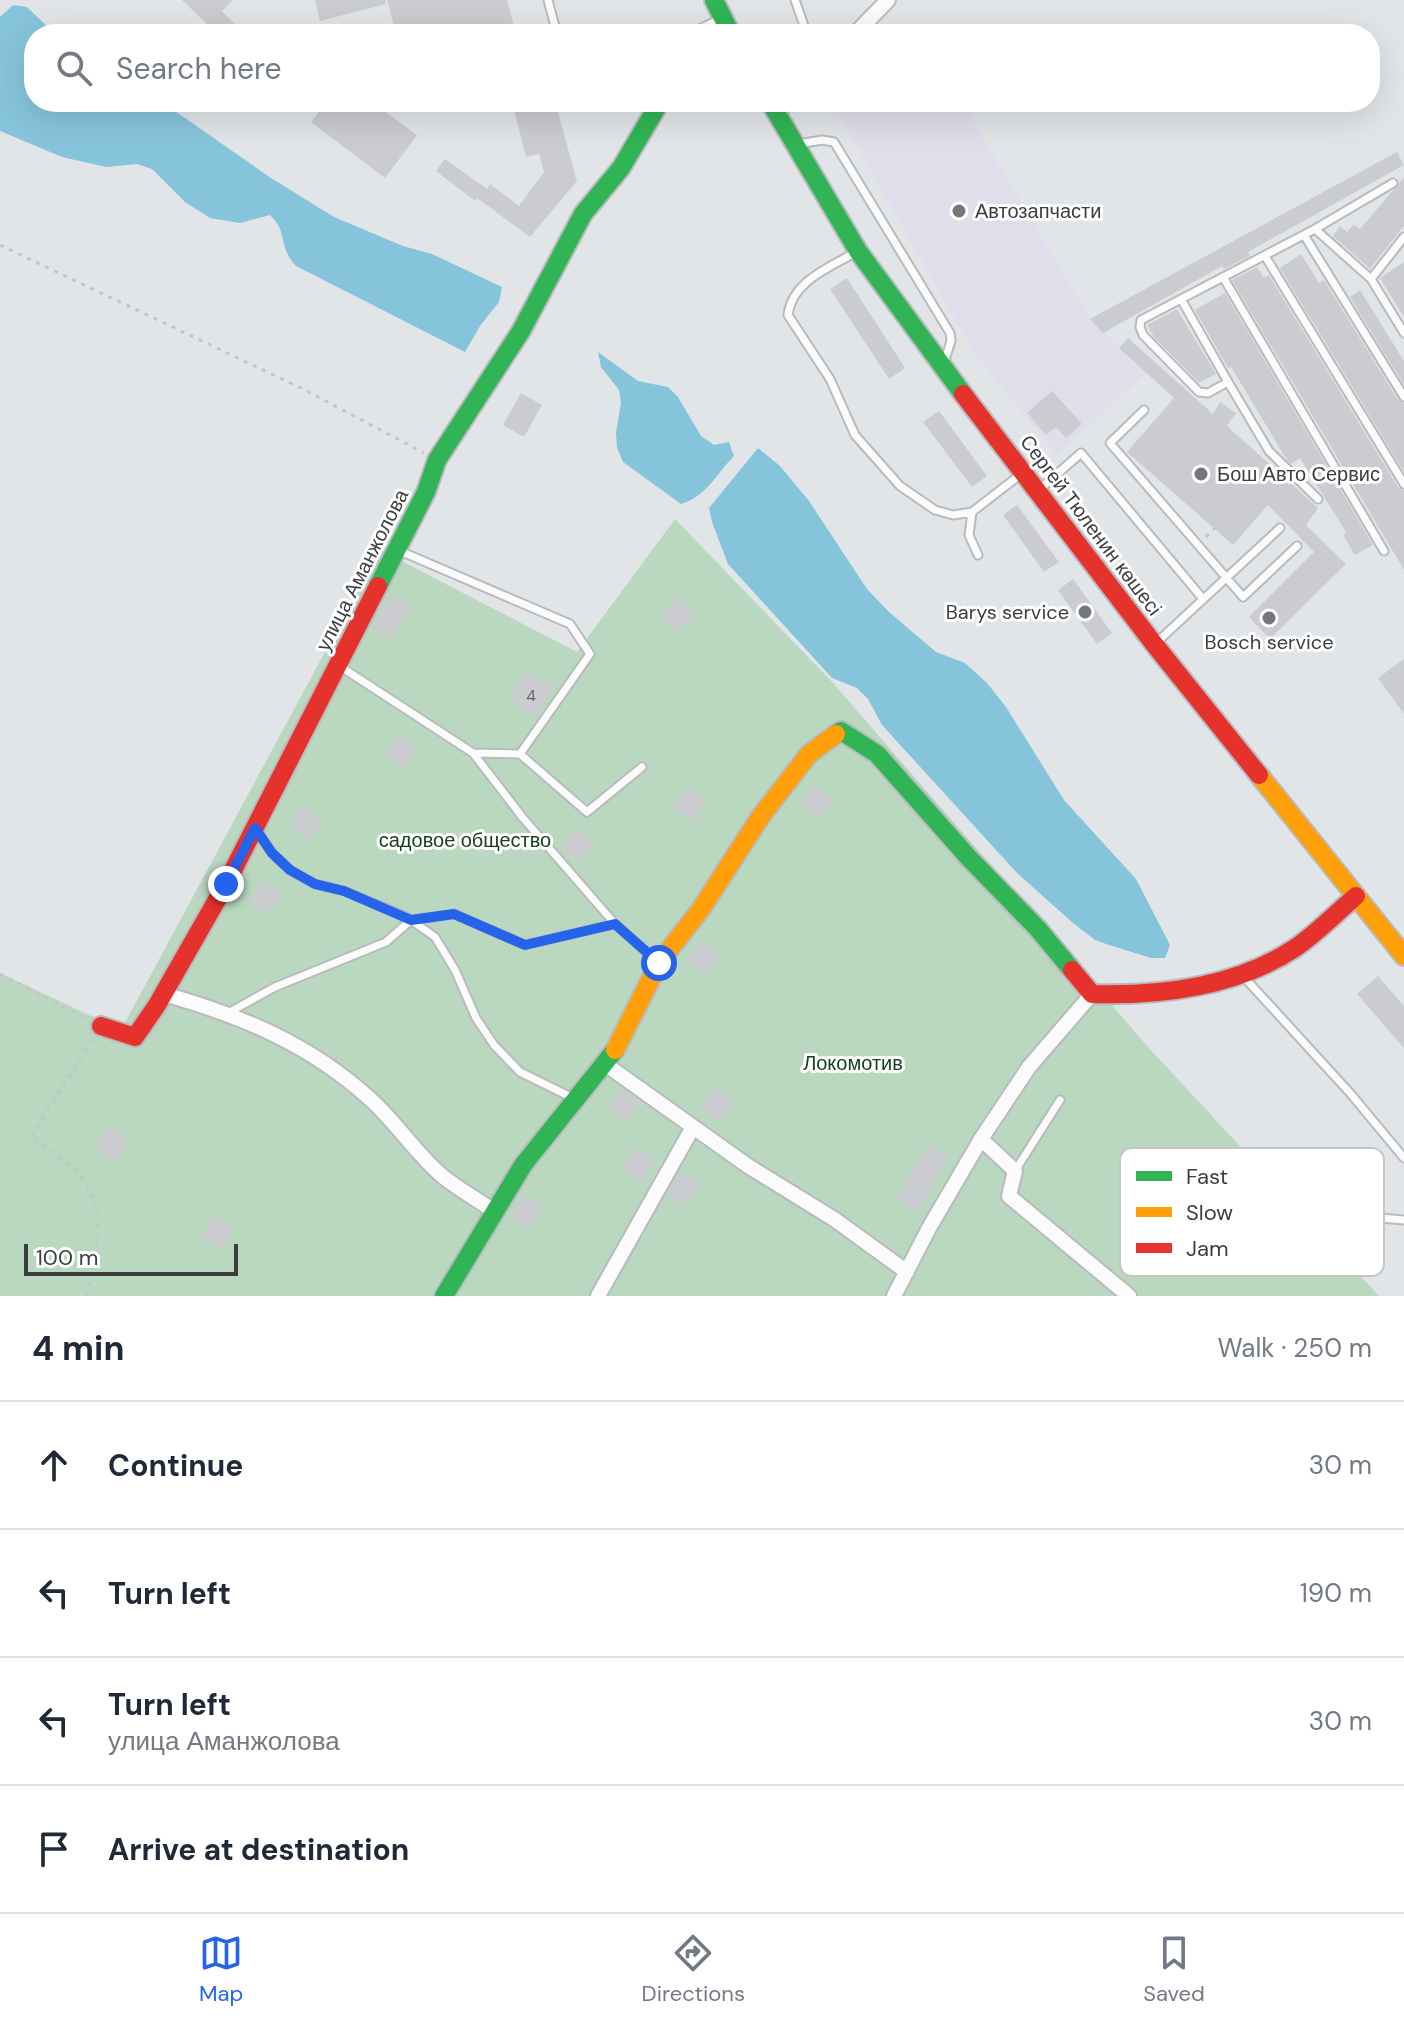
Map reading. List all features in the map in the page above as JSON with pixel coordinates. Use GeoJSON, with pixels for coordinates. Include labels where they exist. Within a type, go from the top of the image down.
{"type":"FeatureCollection","features":[{"type":"Feature","properties":{"kind":"street"},"geometry":{"type":"LineString","coordinates":[[714,0],[725,24]]}},
{"type":"Feature","properties":{"kind":"street"},"geometry":{"type":"LineString","coordinates":[[865,24],[888,0]]}},
{"type":"Feature","properties":{"kind":"street","name":"улица Аманжолова"},"geometry":{"type":"LineString","coordinates":[[101,1026],[135,1037],[164,994],[339,666],[426,492],[437,460],[521,331],[583,214],[621,168],[654,112]]}},
{"type":"Feature","properties":{"kind":"street","name":"Сергей Тюленин көшесі"},"geometry":{"type":"LineString","coordinates":[[781,112],[796,145],[858,251],[942,367],[1154,644],[1404,956]]}},
{"type":"Feature","properties":{"kind":"street"},"geometry":{"type":"LineString","coordinates":[[444,1296],[523,1165],[605,1064],[659,963],[701,909],[761,816],[809,754],[841,731],[877,754],[968,857],[1038,929],[1092,994],[1127,996],[1191,987],[1241,974],[1294,949],[1356,896]]}},
{"type":"Feature","properties":{"kind":"street"},"geometry":{"type":"LineString","coordinates":[[164,994],[228,1013],[268,1029],[314,1056],[369,1098],[440,1174],[495,1212]]}},
{"type":"Feature","properties":{"kind":"street"},"geometry":{"type":"LineString","coordinates":[[901,1294],[907,1272],[929,1228],[981,1139],[1029,1067],[1092,994]]}},
{"type":"Feature","properties":{"kind":"street"},"geometry":{"type":"LineString","coordinates":[[605,1064],[748,1166],[834,1219],[907,1272]]}},
{"type":"Feature","properties":{"kind":"street"},"geometry":{"type":"LineString","coordinates":[[598,1296],[693,1127]]}},
{"type":"Feature","properties":{"kind":"street"},"geometry":{"type":"LineString","coordinates":[[981,1139],[1015,1171],[1009,1196],[1129,1296]]}},
{"type":"Feature","properties":{"kind":"lane"},"geometry":{"type":"LineString","coordinates":[[548,0],[554,24]]}},
{"type":"Feature","properties":{"kind":"lane"},"geometry":{"type":"LineString","coordinates":[[795,0],[803,24]]}},
{"type":"Feature","properties":{"kind":"lane"},"geometry":{"type":"LineString","coordinates":[[796,145],[822,140],[834,142],[950,333],[951,341],[942,367]]}},
{"type":"Feature","properties":{"kind":"lane"},"geometry":{"type":"LineString","coordinates":[[1228,382],[1208,393],[1199,392],[1143,335],[1141,320],[1304,235],[1393,183]]}},
{"type":"Feature","properties":{"kind":"lane"},"geometry":{"type":"LineString","coordinates":[[1315,229],[1371,279],[1404,333]]}},
{"type":"Feature","properties":{"kind":"lane"},"geometry":{"type":"LineString","coordinates":[[1304,235],[1404,397]]}},
{"type":"Feature","properties":{"kind":"lane"},"geometry":{"type":"LineString","coordinates":[[1371,279],[1404,238]]}},
{"type":"Feature","properties":{"kind":"lane"},"geometry":{"type":"LineString","coordinates":[[858,251],[797,289],[789,301],[788,315],[830,379],[855,435],[900,486],[935,510],[953,515],[972,512],[1022,473]]}},
{"type":"Feature","properties":{"kind":"lane"},"geometry":{"type":"LineString","coordinates":[[1265,256],[1404,484]]}},
{"type":"Feature","properties":{"kind":"lane"},"geometry":{"type":"LineString","coordinates":[[1223,277],[1384,551]]}},
{"type":"Feature","properties":{"kind":"lane"},"geometry":{"type":"LineString","coordinates":[[1181,299],[1269,451],[1318,499]]}},
{"type":"Feature","properties":{"kind":"lane"},"geometry":{"type":"LineString","coordinates":[[1144,410],[1110,443],[1243,597],[1297,546]]}},
{"type":"Feature","properties":{"kind":"lane"},"geometry":{"type":"LineString","coordinates":[[1037,492],[1081,453],[1203,599]]}},
{"type":"Feature","properties":{"kind":"lane"},"geometry":{"type":"LineString","coordinates":[[972,512],[969,535],[978,555]]}},
{"type":"Feature","properties":{"kind":"lane"},"geometry":{"type":"LineString","coordinates":[[1154,644],[1280,528]]}},
{"type":"Feature","properties":{"kind":"lane"},"geometry":{"type":"LineString","coordinates":[[397,549],[570,624],[590,654],[520,754]]}},
{"type":"Feature","properties":{"kind":"lane"},"geometry":{"type":"LineString","coordinates":[[339,666],[473,753],[523,818],[615,924],[659,963]]}},
{"type":"Feature","properties":{"kind":"lane"},"geometry":{"type":"LineString","coordinates":[[473,753],[520,754],[587,812],[642,767]]}},
{"type":"Feature","properties":{"kind":"lane"},"geometry":{"type":"LineString","coordinates":[[255,828],[272,853],[290,870],[315,884],[344,891],[411,920],[435,937],[455,970],[476,1018],[494,1045],[520,1072],[576,1099]]}},
{"type":"Feature","properties":{"kind":"lane"},"geometry":{"type":"LineString","coordinates":[[228,1013],[275,987],[386,942],[411,920],[454,914],[525,945],[615,924]]}},
{"type":"Feature","properties":{"kind":"lane"},"geometry":{"type":"LineString","coordinates":[[1241,974],[1350,1093],[1404,1158]]}},
{"type":"Feature","properties":{"kind":"lane"},"geometry":{"type":"LineString","coordinates":[[1015,1171],[1060,1100]]}},
{"type":"Feature","properties":{"kind":"lane"},"geometry":{"type":"LineString","coordinates":[[1384,1218],[1404,1220]]}},
{"type":"Feature","properties":{"kind":"path"},"geometry":{"type":"LineString","coordinates":[[0,245],[301,388],[437,460]]}},
{"type":"Feature","properties":{"kind":"path"},"geometry":{"type":"LineString","coordinates":[[0,974],[101,1026],[30,1138],[76,1171],[95,1198],[97,1247],[87,1296]]}},
{"type":"Feature","properties":{"kind":"shaded area","name":"Автозапчасти"},"geometry":{"type":"Polygon","coordinates":[[[837,112],[968,112],[1090,319],[1146,373],[1057,455],[975,354],[837,112]]]}},
{"type":"Feature","properties":{"kind":"green space"},"geometry":{"type":"Polygon","coordinates":[[[675,519],[834,684],[1148,1047],[1242,1148],[1120,1148],[1120,1276],[1360,1276],[1379,1296],[0,1296],[0,973],[121,1030],[380,550],[577,652],[675,519]]]}},
{"type":"Feature","properties":{"kind":"water"},"geometry":{"type":"Polygon","coordinates":[[[13,5],[27,7],[45,24],[24,24],[24,112],[176,112],[271,178],[334,217],[403,246],[432,254],[502,287],[499,302],[465,352],[296,266],[290,259],[276,221],[270,215],[240,223],[210,218],[185,202],[152,169],[137,164],[106,167],[62,157],[0,131],[0,17],[13,5]]]}},
{"type":"Feature","properties":{"kind":"water"},"geometry":{"type":"Polygon","coordinates":[[[598,352],[638,381],[668,387],[678,397],[701,436],[714,445],[729,442],[734,456],[698,496],[681,504],[623,462],[617,448],[616,433],[621,403],[619,390],[601,367],[598,352]]]}},
{"type":"Feature","properties":{"kind":"water"},"geometry":{"type":"Polygon","coordinates":[[[758,448],[780,466],[809,501],[867,589],[889,612],[936,652],[965,663],[987,683],[1006,707],[1064,800],[1136,879],[1170,945],[1165,958],[1151,958],[1095,940],[1017,873],[882,725],[868,699],[857,688],[832,678],[728,564],[709,508],[758,448]]]}},
{"type":"Feature","properties":{"kind":"building"},"geometry":{"type":"Polygon","coordinates":[[[182,0],[233,0],[222,11],[235,24],[207,24],[182,0]]]}},
{"type":"Feature","properties":{"kind":"building"},"geometry":{"type":"Polygon","coordinates":[[[315,0],[385,0],[386,4],[320,21],[315,0]]]}},
{"type":"Feature","properties":{"kind":"building"},"geometry":{"type":"Polygon","coordinates":[[[387,0],[507,0],[513,24],[393,24],[387,0]]]}},
{"type":"Feature","properties":{"kind":"building"},"geometry":{"type":"Polygon","coordinates":[[[318,112],[386,112],[417,135],[385,178],[311,122],[318,112]]]}},
{"type":"Feature","properties":{"kind":"building"},"geometry":{"type":"Polygon","coordinates":[[[515,112],[558,112],[577,181],[530,237],[436,171],[445,159],[487,189],[490,184],[519,206],[544,172],[539,154],[526,157],[515,112]]]}},
{"type":"Feature","properties":{"kind":"building"},"geometry":{"type":"Polygon","coordinates":[[[1397,152],[1404,165],[1248,252],[1250,256],[1224,269],[1222,266],[1103,333],[1090,319],[1397,152]]]}},
{"type":"Feature","properties":{"kind":"building"},"geometry":{"type":"Polygon","coordinates":[[[1404,177],[1404,226],[1370,269],[1333,236],[1340,226],[1347,232],[1354,224],[1360,229],[1404,177]]]}},
{"type":"Feature","properties":{"kind":"building"},"geometry":{"type":"Polygon","coordinates":[[[1301,254],[1319,283],[1324,280],[1398,400],[1404,403],[1404,472],[1280,268],[1301,254]]]}},
{"type":"Feature","properties":{"kind":"building"},"geometry":{"type":"Polygon","coordinates":[[[1404,262],[1404,317],[1380,278],[1404,262]]]}},
{"type":"Feature","properties":{"kind":"building"},"geometry":{"type":"Polygon","coordinates":[[[1257,267],[1264,278],[1269,275],[1398,487],[1404,490],[1404,570],[1232,280],[1257,267]]]}},
{"type":"Feature","properties":{"kind":"building"},"geometry":{"type":"Polygon","coordinates":[[[847,278],[905,368],[889,379],[830,289],[847,278]]]}},
{"type":"Feature","properties":{"kind":"building"},"geometry":{"type":"Polygon","coordinates":[[[1360,290],[1404,361],[1404,385],[1350,297],[1360,290]]]}},
{"type":"Feature","properties":{"kind":"building"},"geometry":{"type":"Polygon","coordinates":[[[1225,293],[1373,545],[1355,555],[1343,535],[1346,532],[1300,458],[1291,464],[1287,460],[1195,310],[1225,293]]]}},
{"type":"Feature","properties":{"kind":"building"},"geometry":{"type":"Polygon","coordinates":[[[1177,309],[1216,374],[1199,383],[1154,337],[1147,325],[1177,309]]]}},
{"type":"Feature","properties":{"kind":"building"},"geometry":{"type":"Polygon","coordinates":[[[1128,338],[1213,414],[1220,402],[1236,413],[1227,426],[1318,508],[1306,525],[1346,564],[1270,639],[1249,617],[1314,552],[1268,505],[1233,545],[1127,452],[1174,398],[1119,348],[1128,338]]]}},
{"type":"Feature","properties":{"kind":"building"},"geometry":{"type":"Polygon","coordinates":[[[1052,391],[1082,424],[1066,438],[1056,427],[1046,435],[1027,413],[1052,391]]]}},
{"type":"Feature","properties":{"kind":"building"},"geometry":{"type":"Polygon","coordinates":[[[521,393],[542,405],[524,437],[503,425],[521,393]]]}},
{"type":"Feature","properties":{"kind":"building"},"geometry":{"type":"Polygon","coordinates":[[[939,411],[987,476],[972,487],[923,422],[939,411]]]}},
{"type":"Feature","properties":{"kind":"building"},"geometry":{"type":"Polygon","coordinates":[[[1017,505],[1059,562],[1044,572],[1003,515],[1017,505]]]}},
{"type":"Feature","properties":{"kind":"building","name":"Barys service"},"geometry":{"type":"Polygon","coordinates":[[[1073,579],[1112,633],[1097,644],[1058,590],[1073,579]]]}},
{"type":"Feature","properties":{"kind":"building"},"geometry":{"type":"Polygon","coordinates":[[[390,595],[411,606],[393,638],[372,627],[390,595]]]}},
{"type":"Feature","properties":{"kind":"building"},"geometry":{"type":"Polygon","coordinates":[[[678,598],[694,616],[676,632],[660,615],[678,598]]]}},
{"type":"Feature","properties":{"kind":"building"},"geometry":{"type":"Polygon","coordinates":[[[1404,659],[1404,714],[1378,678],[1404,659]]]}},
{"type":"Feature","properties":{"kind":"building"},"geometry":{"type":"Polygon","coordinates":[[[526,672],[553,687],[536,717],[509,702],[526,672]]]}},
{"type":"Feature","properties":{"kind":"building"},"geometry":{"type":"Polygon","coordinates":[[[397,735],[417,747],[404,768],[384,756],[397,735]]]}},
{"type":"Feature","properties":{"kind":"building"},"geometry":{"type":"Polygon","coordinates":[[[814,785],[834,798],[821,819],[801,806],[814,785]]]}},
{"type":"Feature","properties":{"kind":"building"},"geometry":{"type":"Polygon","coordinates":[[[686,787],[706,800],[694,821],[673,808],[686,787]]]}},
{"type":"Feature","properties":{"kind":"building"},"geometry":{"type":"Polygon","coordinates":[[[302,807],[323,819],[310,840],[290,828],[302,807]]]}},
{"type":"Feature","properties":{"kind":"building"},"geometry":{"type":"Polygon","coordinates":[[[574,828],[594,841],[581,862],[561,849],[574,828]]]}},
{"type":"Feature","properties":{"kind":"building"},"geometry":{"type":"Polygon","coordinates":[[[262,881],[282,893],[269,914],[249,902],[262,881]]]}},
{"type":"Feature","properties":{"kind":"building"},"geometry":{"type":"Polygon","coordinates":[[[700,940],[721,953],[708,974],[687,961],[700,940]]]}},
{"type":"Feature","properties":{"kind":"building"},"geometry":{"type":"Polygon","coordinates":[[[1378,976],[1404,1006],[1404,1048],[1357,994],[1378,976]]]}},
{"type":"Feature","properties":{"kind":"building"},"geometry":{"type":"Polygon","coordinates":[[[621,1088],[640,1101],[628,1121],[608,1109],[621,1088]]]}},
{"type":"Feature","properties":{"kind":"building"},"geometry":{"type":"Polygon","coordinates":[[[713,1088],[733,1100],[720,1121],[700,1109],[713,1088]]]}},
{"type":"Feature","properties":{"kind":"building"},"geometry":{"type":"Polygon","coordinates":[[[108,1127],[128,1140],[115,1161],[95,1149],[108,1127]]]}},
{"type":"Feature","properties":{"kind":"building"},"geometry":{"type":"Polygon","coordinates":[[[927,1145],[948,1157],[917,1212],[896,1199],[927,1145]]]}},
{"type":"Feature","properties":{"kind":"building"},"geometry":{"type":"Polygon","coordinates":[[[635,1147],[655,1160],[642,1181],[622,1169],[635,1147]]]}},
{"type":"Feature","properties":{"kind":"building"},"geometry":{"type":"Polygon","coordinates":[[[679,1172],[699,1184],[686,1205],[667,1193],[679,1172]]]}},
{"type":"Feature","properties":{"kind":"building"},"geometry":{"type":"Polygon","coordinates":[[[523,1195],[543,1207],[530,1228],[510,1216],[523,1195]]]}},
{"type":"Feature","properties":{"kind":"building"},"geometry":{"type":"Polygon","coordinates":[[[214,1216],[235,1228],[222,1249],[202,1237],[214,1216]]]}},
{"type":"Feature","properties":{"kind":"traffic: fast"},"geometry":{"type":"LineString","coordinates":[[714,0],[726,24]]}},
{"type":"Feature","properties":{"kind":"traffic: fast"},"geometry":{"type":"LineString","coordinates":[[378,586],[426,492],[437,460],[521,331],[583,214],[621,168],[654,112]]}},
{"type":"Feature","properties":{"kind":"traffic: fast"},"geometry":{"type":"LineString","coordinates":[[776,112],[858,251],[963,394]]}},
{"type":"Feature","properties":{"kind":"traffic: fast"},"geometry":{"type":"LineString","coordinates":[[836,734],[841,731],[877,754],[1072,970]]}},
{"type":"Feature","properties":{"kind":"traffic: fast"},"geometry":{"type":"LineString","coordinates":[[444,1296],[523,1165],[615,1050]]}},
{"type":"Feature","properties":{"kind":"traffic: slow"},"geometry":{"type":"LineString","coordinates":[[615,1050],[659,963],[701,909],[761,816],[809,754],[836,734]]}},
{"type":"Feature","properties":{"kind":"traffic: slow"},"geometry":{"type":"LineString","coordinates":[[1259,775],[1404,956]]}},
{"type":"Feature","properties":{"kind":"traffic: jam"},"geometry":{"type":"LineString","coordinates":[[963,394],[1154,644],[1259,775]]}},
{"type":"Feature","properties":{"kind":"traffic: jam"},"geometry":{"type":"LineString","coordinates":[[101,1026],[135,1037],[157,1005],[226,884],[378,586]]}},
{"type":"Feature","properties":{"kind":"traffic: jam"},"geometry":{"type":"LineString","coordinates":[[1072,970],[1092,994],[1171,991],[1223,980],[1248,972],[1295,948],[1356,896]]}},
{"type":"Feature","properties":{"kind":"place","name":"Автозапчасти"},"geometry":{"type":"Point","coordinates":[959,211]}},
{"type":"Feature","properties":{"kind":"place","name":"Бош Авто Сервис"},"geometry":{"type":"Point","coordinates":[1201,474]}},
{"type":"Feature","properties":{"kind":"place","name":"Barys service"},"geometry":{"type":"Point","coordinates":[1085,612]}},
{"type":"Feature","properties":{"kind":"place","name":"Bosch service"},"geometry":{"type":"Point","coordinates":[1269,618]}},
{"type":"Feature","properties":{"kind":"route"},"geometry":{"type":"LineString","coordinates":[[226,884],[255,828],[272,853],[290,870],[315,884],[344,891],[411,920],[454,914],[525,945],[615,924],[659,963]]}},
{"type":"Feature","properties":{"kind":"park label","name":"садовое общество"},"geometry":{"type":"Point","coordinates":[465,840]}},
{"type":"Feature","properties":{"kind":"park label","name":"Локомотив"},"geometry":{"type":"Point","coordinates":[853,1063]}}]}
